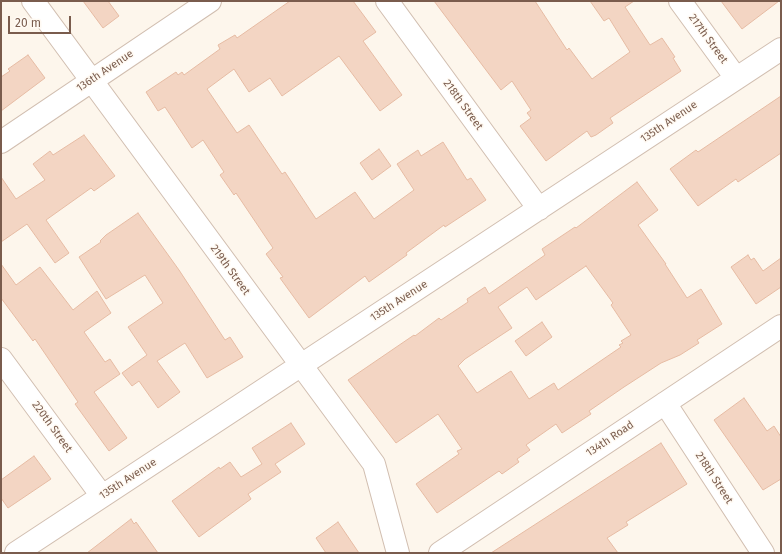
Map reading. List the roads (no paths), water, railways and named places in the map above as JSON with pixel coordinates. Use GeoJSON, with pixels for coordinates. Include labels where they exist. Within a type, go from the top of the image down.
{"type":"FeatureCollection","features":[{"type":"Feature","properties":{"kind":"street","name":"219th Street"},"geometry":{"type":"LineString","coordinates":[[33,1],[374,464],[398,553]]}},
{"type":"Feature","properties":{"kind":"street","name":"136th Avenue"},"geometry":{"type":"LineString","coordinates":[[1,142],[210,1]]}},
{"type":"Feature","properties":{"kind":"street","name":"218th Street"},"geometry":{"type":"LineString","coordinates":[[387,1],[539,209]]}},
{"type":"Feature","properties":{"kind":"street","name":"217th Street"},"geometry":{"type":"LineString","coordinates":[[680,1],[736,78]]}},
{"type":"Feature","properties":{"kind":"street","name":"135th Avenue"},"geometry":{"type":"LineString","coordinates":[[16,553],[781,48]]}},
{"type":"Feature","properties":{"kind":"street","name":"134th Road"},"geometry":{"type":"LineString","coordinates":[[440,553],[781,326]]}},
{"type":"Feature","properties":{"kind":"street","name":"220th Street"},"geometry":{"type":"LineString","coordinates":[[1,359],[102,496]]}},
{"type":"Feature","properties":{"kind":"street","name":"218th Street"},"geometry":{"type":"LineString","coordinates":[[665,403],[763,553]]}}]}
